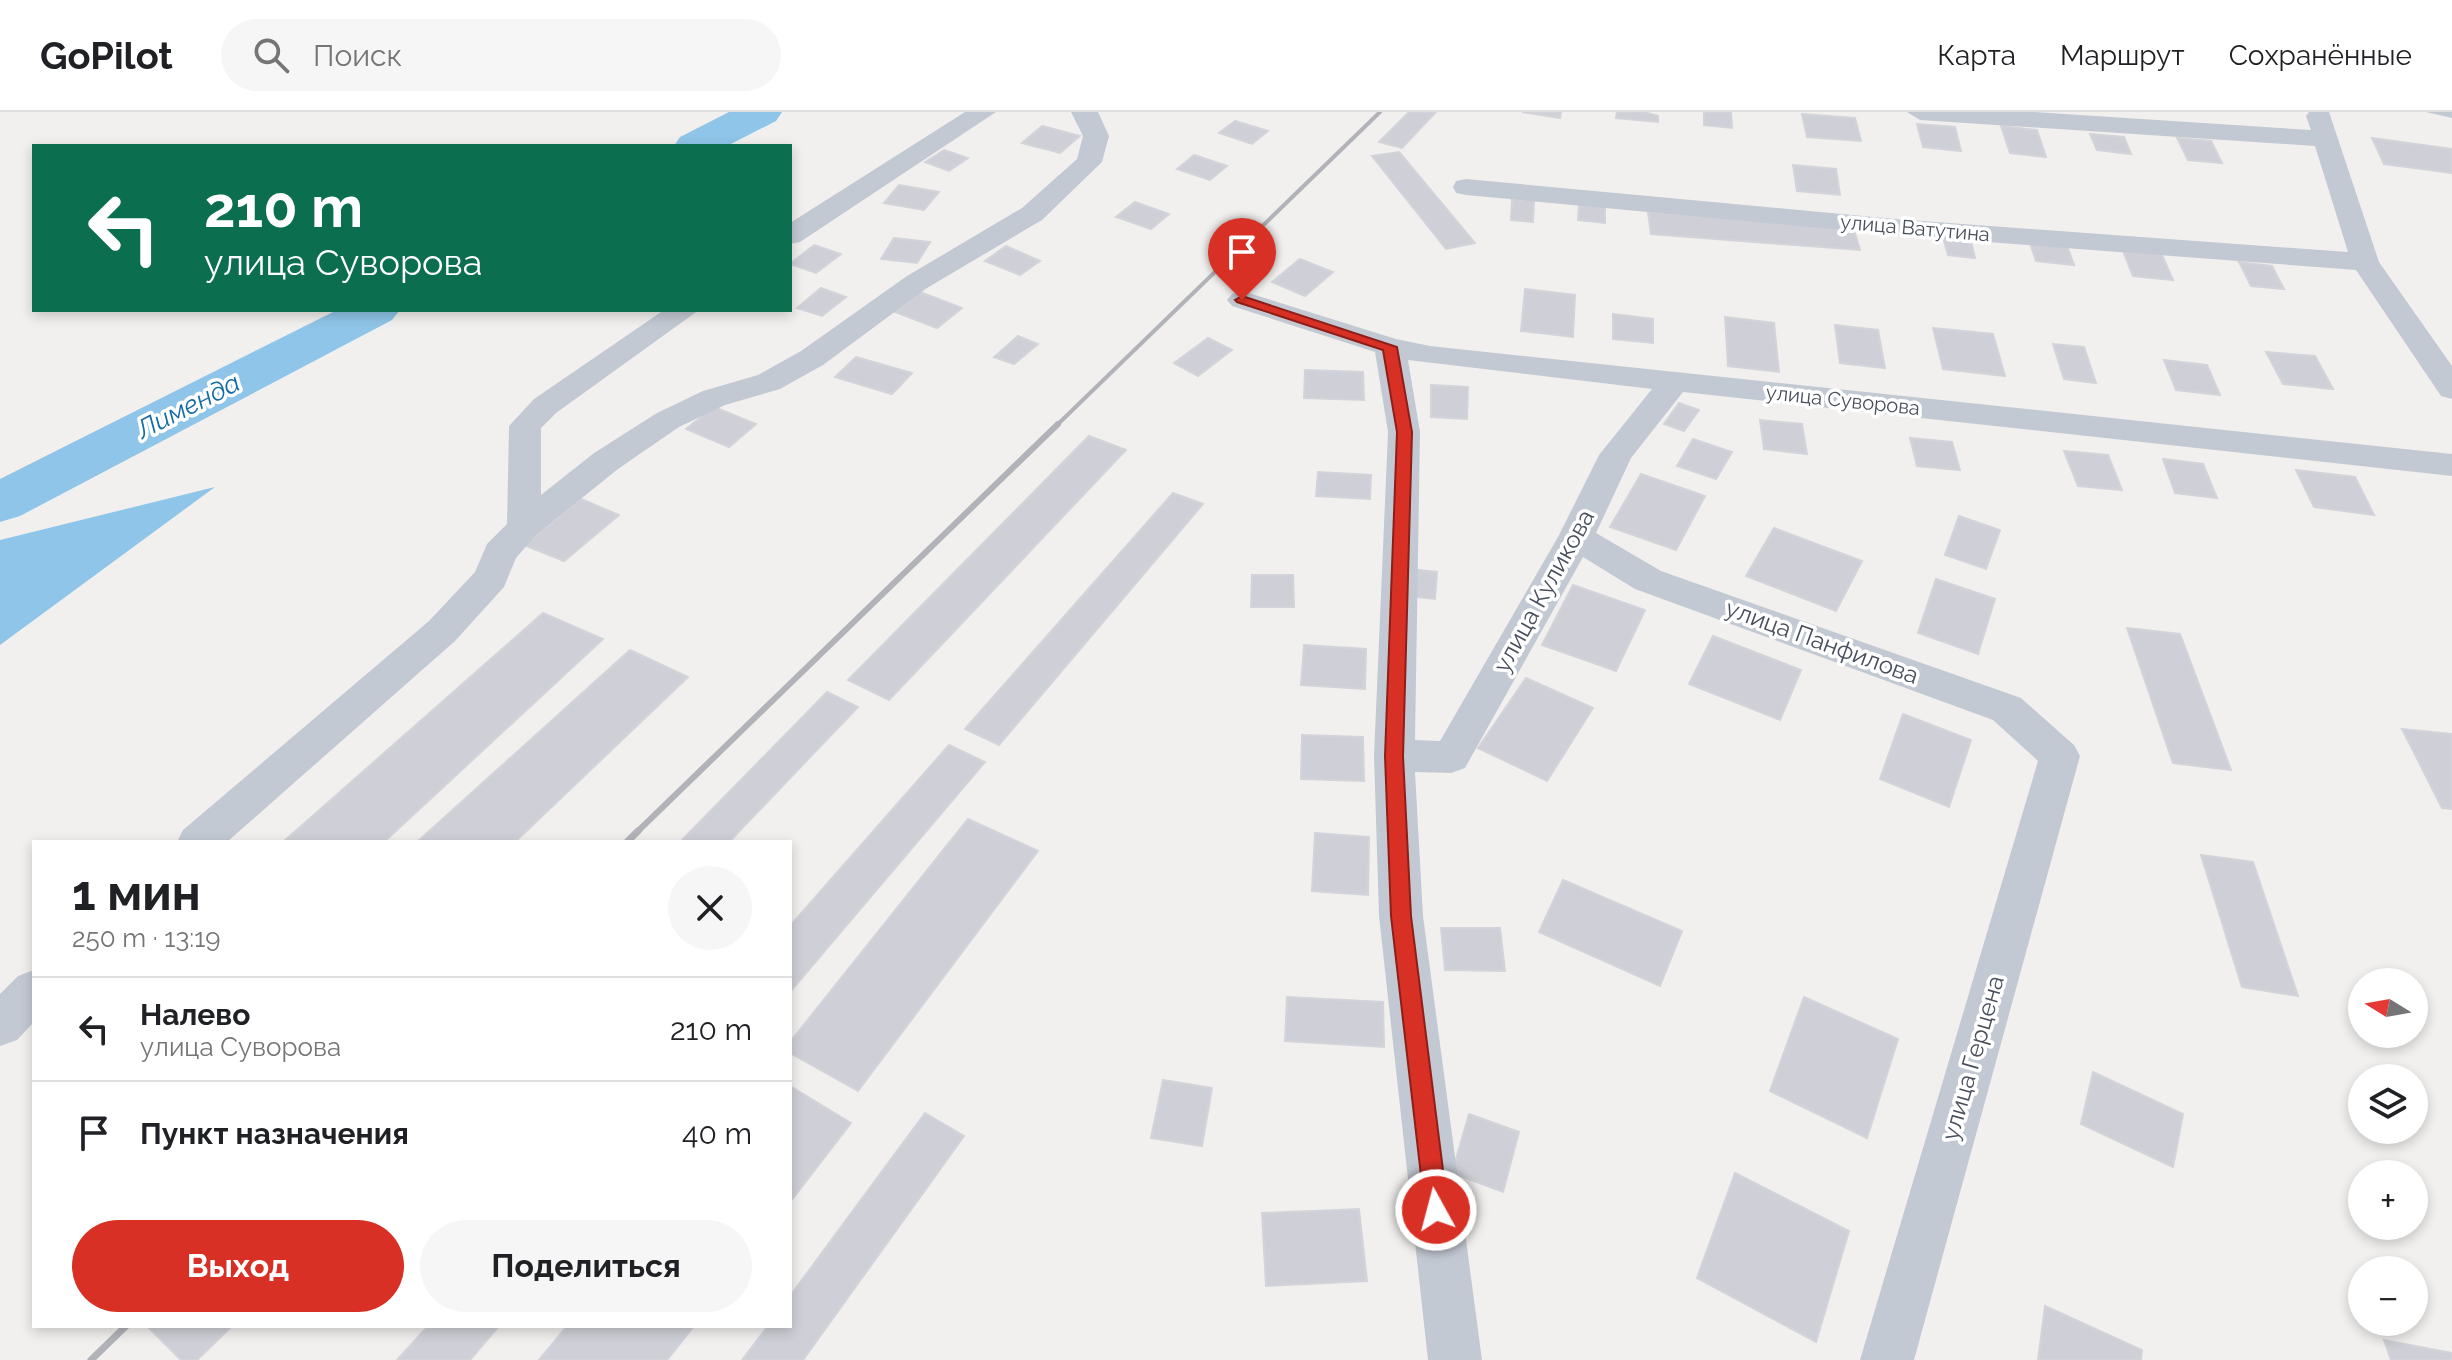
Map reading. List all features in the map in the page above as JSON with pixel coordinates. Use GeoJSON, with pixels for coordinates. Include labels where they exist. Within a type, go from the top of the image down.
{"type":"FeatureCollection","features":[{"type":"Feature","properties":{"kind":"street"},"geometry":{"type":"LineString","coordinates":[[792,235],[908,157],[983,112]]}},
{"type":"Feature","properties":{"kind":"street"},"geometry":{"type":"LineString","coordinates":[[200,840],[442,631],[491,578],[500,553],[524,527],[606,461],[668,420],[714,398],[769,382],[812,358],[917,282],[1032,214],[1089,162],[1096,136],[1091,120],[1084,112]]}},
{"type":"Feature","properties":{"kind":"street"},"geometry":{"type":"LineString","coordinates":[[1920,112],[2322,126],[2365,262],[2452,389]]}},
{"type":"Feature","properties":{"kind":"street","name":"улица Ватутина"},"geometry":{"type":"LineString","coordinates":[[1466,187],[1880,225],[2365,262]]}},
{"type":"Feature","properties":{"kind":"street","name":"улица Суворова"},"geometry":{"type":"LineString","coordinates":[[1242,300],[1390,347],[1430,355],[2452,465]]}},
{"type":"Feature","properties":{"kind":"street"},"geometry":{"type":"LineString","coordinates":[[524,527],[525,426],[545,406],[681,312]]}},
{"type":"Feature","properties":{"kind":"street"},"geometry":{"type":"LineString","coordinates":[[1390,347],[1404,432],[1394,756],[1402,930],[1455,1360]]}},
{"type":"Feature","properties":{"kind":"street","name":"улица Куликова"},"geometry":{"type":"LineString","coordinates":[[1394,756],[1451,757],[1576,537],[1616,455],[1674,382]]}},
{"type":"Feature","properties":{"kind":"street","name":"улица Панфилова"},"geometry":{"type":"LineString","coordinates":[[1576,537],[1648,580],[2007,709],[2060,756]]}},
{"type":"Feature","properties":{"kind":"street","name":"улица Герцена"},"geometry":{"type":"LineString","coordinates":[[1887,1360],[2060,756]]}},
{"type":"Feature","properties":{"kind":"street"},"geometry":{"type":"LineString","coordinates":[[0,1025],[32,993]]}},
{"type":"Feature","properties":{"kind":"lane"},"geometry":{"type":"LineString","coordinates":[[2432,112],[2452,114]]}},
{"type":"Feature","properties":{"kind":"water"},"geometry":{"type":"Polygon","coordinates":[[[215,487],[0,645],[0,540],[215,487]]]}},
{"type":"Feature","properties":{"kind":"building"},"geometry":{"type":"Polygon","coordinates":[[[1409,112],[1436,112],[1402,148],[1379,142],[1409,112]]]}},
{"type":"Feature","properties":{"kind":"building"},"geometry":{"type":"Polygon","coordinates":[[[1522,112],[1561,112],[1560,118],[1522,112]]]}},
{"type":"Feature","properties":{"kind":"building"},"geometry":{"type":"Polygon","coordinates":[[[1617,112],[1644,112],[1658,116],[1658,122],[1616,118],[1617,112]]]}},
{"type":"Feature","properties":{"kind":"building"},"geometry":{"type":"Polygon","coordinates":[[[1704,112],[1731,112],[1732,128],[1704,125],[1704,112]]]}},
{"type":"Feature","properties":{"kind":"building"},"geometry":{"type":"Polygon","coordinates":[[[1802,114],[1855,118],[1861,141],[1807,137],[1802,114]]]}},
{"type":"Feature","properties":{"kind":"building"},"geometry":{"type":"Polygon","coordinates":[[[1235,121],[1268,131],[1252,144],[1219,133],[1235,121]]]}},
{"type":"Feature","properties":{"kind":"building"},"geometry":{"type":"Polygon","coordinates":[[[1917,124],[1955,127],[1961,151],[1923,147],[1917,124]]]}},
{"type":"Feature","properties":{"kind":"building"},"geometry":{"type":"Polygon","coordinates":[[[1042,126],[1080,136],[1060,153],[1022,143],[1042,126]]]}},
{"type":"Feature","properties":{"kind":"building"},"geometry":{"type":"Polygon","coordinates":[[[2001,126],[2037,130],[2046,157],[2010,153],[2001,126]]]}},
{"type":"Feature","properties":{"kind":"building"},"geometry":{"type":"Polygon","coordinates":[[[2090,134],[2124,137],[2131,154],[2097,150],[2090,134]]]}},
{"type":"Feature","properties":{"kind":"building"},"geometry":{"type":"Polygon","coordinates":[[[2177,138],[2211,141],[2222,163],[2188,160],[2177,138]]]}},
{"type":"Feature","properties":{"kind":"building"},"geometry":{"type":"Polygon","coordinates":[[[2372,138],[2452,149],[2452,173],[2384,164],[2372,138]]]}},
{"type":"Feature","properties":{"kind":"building"},"geometry":{"type":"Polygon","coordinates":[[[944,150],[968,158],[949,171],[925,162],[944,150]]]}},
{"type":"Feature","properties":{"kind":"building"},"geometry":{"type":"Polygon","coordinates":[[[1399,152],[1475,243],[1446,249],[1372,156],[1399,152]]]}},
{"type":"Feature","properties":{"kind":"building"},"geometry":{"type":"Polygon","coordinates":[[[1194,155],[1227,166],[1210,180],[1177,169],[1194,155]]]}},
{"type":"Feature","properties":{"kind":"building"},"geometry":{"type":"Polygon","coordinates":[[[1793,165],[1836,169],[1840,195],[1797,191],[1793,165]]]}},
{"type":"Feature","properties":{"kind":"building"},"geometry":{"type":"Polygon","coordinates":[[[899,185],[939,192],[924,210],[884,203],[899,185]]]}},
{"type":"Feature","properties":{"kind":"building"},"geometry":{"type":"Polygon","coordinates":[[[1512,199],[1534,200],[1533,222],[1511,220],[1512,199]]]}},
{"type":"Feature","properties":{"kind":"building"},"geometry":{"type":"Polygon","coordinates":[[[1135,202],[1169,214],[1151,229],[1116,217],[1135,202]]]}},
{"type":"Feature","properties":{"kind":"building"},"geometry":{"type":"Polygon","coordinates":[[[1579,203],[1605,206],[1605,223],[1578,220],[1579,203]]]}},
{"type":"Feature","properties":{"kind":"building"},"geometry":{"type":"Polygon","coordinates":[[[1648,212],[1853,227],[1860,250],[1651,234],[1648,212]]]}},
{"type":"Feature","properties":{"kind":"building"},"geometry":{"type":"Polygon","coordinates":[[[1942,234],[1970,237],[1975,258],[1948,255],[1942,234]]]}},
{"type":"Feature","properties":{"kind":"building"},"geometry":{"type":"Polygon","coordinates":[[[894,238],[930,242],[917,263],[881,259],[894,238]]]}},
{"type":"Feature","properties":{"kind":"building"},"geometry":{"type":"Polygon","coordinates":[[[2030,243],[2067,246],[2074,265],[2036,261],[2030,243]]]}},
{"type":"Feature","properties":{"kind":"building"},"geometry":{"type":"Polygon","coordinates":[[[814,245],[841,254],[816,273],[792,262],[814,245]]]}},
{"type":"Feature","properties":{"kind":"building"},"geometry":{"type":"Polygon","coordinates":[[[1006,246],[1040,261],[1020,275],[985,261],[1006,246]]]}},
{"type":"Feature","properties":{"kind":"building"},"geometry":{"type":"Polygon","coordinates":[[[2123,251],[2162,255],[2173,280],[2133,276],[2123,251]]]}},
{"type":"Feature","properties":{"kind":"building"},"geometry":{"type":"Polygon","coordinates":[[[1300,259],[1333,272],[1305,296],[1272,282],[1300,259]]]}},
{"type":"Feature","properties":{"kind":"building"},"geometry":{"type":"Polygon","coordinates":[[[2239,262],[2272,266],[2284,289],[2251,286],[2239,262]]]}},
{"type":"Feature","properties":{"kind":"building"},"geometry":{"type":"Polygon","coordinates":[[[821,288],[846,297],[822,316],[797,308],[821,288]]]}},
{"type":"Feature","properties":{"kind":"building"},"geometry":{"type":"Polygon","coordinates":[[[1525,289],[1575,295],[1573,337],[1521,331],[1525,289]]]}},
{"type":"Feature","properties":{"kind":"building"},"geometry":{"type":"Polygon","coordinates":[[[920,292],[962,308],[937,328],[895,312],[920,292]]]}},
{"type":"Feature","properties":{"kind":"building"},"geometry":{"type":"Polygon","coordinates":[[[1613,314],[1653,319],[1653,343],[1613,339],[1613,314]]]}},
{"type":"Feature","properties":{"kind":"building"},"geometry":{"type":"Polygon","coordinates":[[[1725,317],[1774,323],[1779,372],[1728,366],[1725,317]]]}},
{"type":"Feature","properties":{"kind":"building"},"geometry":{"type":"Polygon","coordinates":[[[1835,325],[1878,330],[1885,368],[1840,363],[1835,325]]]}},
{"type":"Feature","properties":{"kind":"building"},"geometry":{"type":"Polygon","coordinates":[[[1933,328],[1993,334],[2005,376],[1943,369],[1933,328]]]}},
{"type":"Feature","properties":{"kind":"building"},"geometry":{"type":"Polygon","coordinates":[[[1018,336],[1038,344],[1014,364],[994,357],[1018,336]]]}},
{"type":"Feature","properties":{"kind":"building"},"geometry":{"type":"Polygon","coordinates":[[[1208,338],[1232,350],[1198,376],[1174,363],[1208,338]]]}},
{"type":"Feature","properties":{"kind":"building"},"geometry":{"type":"Polygon","coordinates":[[[2053,344],[2084,347],[2096,383],[2064,379],[2053,344]]]}},
{"type":"Feature","properties":{"kind":"building"},"geometry":{"type":"Polygon","coordinates":[[[2266,352],[2315,356],[2333,389],[2283,384],[2266,352]]]}},
{"type":"Feature","properties":{"kind":"building"},"geometry":{"type":"Polygon","coordinates":[[[856,357],[912,373],[892,394],[835,377],[856,357]]]}},
{"type":"Feature","properties":{"kind":"building"},"geometry":{"type":"Polygon","coordinates":[[[2164,360],[2207,365],[2220,395],[2176,390],[2164,360]]]}},
{"type":"Feature","properties":{"kind":"building"},"geometry":{"type":"Polygon","coordinates":[[[1305,370],[1363,372],[1364,400],[1304,398],[1305,370]]]}},
{"type":"Feature","properties":{"kind":"building"},"geometry":{"type":"Polygon","coordinates":[[[1431,385],[1468,387],[1467,419],[1431,417],[1431,385]]]}},
{"type":"Feature","properties":{"kind":"building"},"geometry":{"type":"Polygon","coordinates":[[[1679,403],[1699,410],[1684,431],[1664,424],[1679,403]]]}},
{"type":"Feature","properties":{"kind":"building"},"geometry":{"type":"Polygon","coordinates":[[[714,407],[756,424],[729,447],[686,429],[714,407]]]}},
{"type":"Feature","properties":{"kind":"building"},"geometry":{"type":"Polygon","coordinates":[[[1760,420],[1802,424],[1807,454],[1764,449],[1760,420]]]}},
{"type":"Feature","properties":{"kind":"building"},"geometry":{"type":"Polygon","coordinates":[[[1089,436],[1126,450],[889,700],[848,680],[1089,436]]]}},
{"type":"Feature","properties":{"kind":"building"},"geometry":{"type":"Polygon","coordinates":[[[1910,438],[1952,442],[1960,470],[1917,466],[1910,438]]]}},
{"type":"Feature","properties":{"kind":"building"},"geometry":{"type":"Polygon","coordinates":[[[1693,439],[1732,452],[1716,479],[1677,466],[1693,439]]]}},
{"type":"Feature","properties":{"kind":"building"},"geometry":{"type":"Polygon","coordinates":[[[2064,451],[2108,455],[2122,490],[2078,486],[2064,451]]]}},
{"type":"Feature","properties":{"kind":"building"},"geometry":{"type":"Polygon","coordinates":[[[2163,459],[2203,464],[2217,498],[2175,493],[2163,459]]]}},
{"type":"Feature","properties":{"kind":"building"},"geometry":{"type":"Polygon","coordinates":[[[2296,470],[2355,477],[2374,515],[2314,507],[2296,470]]]}},
{"type":"Feature","properties":{"kind":"building"},"geometry":{"type":"Polygon","coordinates":[[[1318,472],[1371,475],[1370,499],[1316,496],[1318,472]]]}},
{"type":"Feature","properties":{"kind":"building"},"geometry":{"type":"Polygon","coordinates":[[[1641,474],[1705,496],[1676,550],[1610,527],[1641,474]]]}},
{"type":"Feature","properties":{"kind":"building"},"geometry":{"type":"Polygon","coordinates":[[[1173,493],[1203,504],[999,745],[965,729],[1173,493]]]}},
{"type":"Feature","properties":{"kind":"building"},"geometry":{"type":"Polygon","coordinates":[[[581,499],[619,515],[564,561],[524,545],[581,499]]]}},
{"type":"Feature","properties":{"kind":"building"},"geometry":{"type":"Polygon","coordinates":[[[1959,516],[2000,530],[1986,569],[1945,555],[1959,516]]]}},
{"type":"Feature","properties":{"kind":"building"},"geometry":{"type":"Polygon","coordinates":[[[1774,528],[1862,561],[1836,611],[1746,576],[1774,528]]]}},
{"type":"Feature","properties":{"kind":"building"},"geometry":{"type":"Polygon","coordinates":[[[1410,569],[1437,572],[1435,599],[1407,596],[1410,569]]]}},
{"type":"Feature","properties":{"kind":"building"},"geometry":{"type":"Polygon","coordinates":[[[1252,575],[1293,575],[1294,607],[1251,607],[1252,575]]]}},
{"type":"Feature","properties":{"kind":"building"},"geometry":{"type":"Polygon","coordinates":[[[1936,579],[1995,599],[1978,654],[1918,633],[1936,579]]]}},
{"type":"Feature","properties":{"kind":"building"},"geometry":{"type":"Polygon","coordinates":[[[1573,585],[1645,610],[1616,671],[1542,645],[1573,585]]]}},
{"type":"Feature","properties":{"kind":"building"},"geometry":{"type":"Polygon","coordinates":[[[543,613],[603,639],[386,840],[285,840],[543,613]]]}},
{"type":"Feature","properties":{"kind":"building"},"geometry":{"type":"Polygon","coordinates":[[[2127,628],[2180,634],[2231,770],[2173,763],[2127,628]]]}},
{"type":"Feature","properties":{"kind":"building"},"geometry":{"type":"Polygon","coordinates":[[[1713,636],[1801,670],[1780,720],[1689,684],[1713,636]]]}},
{"type":"Feature","properties":{"kind":"building"},"geometry":{"type":"Polygon","coordinates":[[[1304,645],[1366,649],[1365,689],[1301,685],[1304,645]]]}},
{"type":"Feature","properties":{"kind":"building"},"geometry":{"type":"Polygon","coordinates":[[[630,650],[688,677],[517,840],[419,840],[630,650]]]}},
{"type":"Feature","properties":{"kind":"building"},"geometry":{"type":"Polygon","coordinates":[[[1526,678],[1593,708],[1547,781],[1478,748],[1526,678]]]}},
{"type":"Feature","properties":{"kind":"building"},"geometry":{"type":"Polygon","coordinates":[[[827,692],[858,707],[731,840],[682,840],[827,692]]]}},
{"type":"Feature","properties":{"kind":"building"},"geometry":{"type":"Polygon","coordinates":[[[1903,714],[1971,740],[1949,807],[1880,779],[1903,714]]]}},
{"type":"Feature","properties":{"kind":"building"},"geometry":{"type":"Polygon","coordinates":[[[2402,729],[2452,734],[2452,809],[2442,808],[2402,729]]]}},
{"type":"Feature","properties":{"kind":"building"},"geometry":{"type":"Polygon","coordinates":[[[1302,735],[1363,737],[1364,781],[1301,779],[1302,735]]]}},
{"type":"Feature","properties":{"kind":"building"},"geometry":{"type":"Polygon","coordinates":[[[949,745],[985,762],[792,990],[792,924],[949,745]]]}},
{"type":"Feature","properties":{"kind":"building"},"geometry":{"type":"Polygon","coordinates":[[[968,819],[1038,851],[858,1091],[792,1054],[792,1039],[968,819]]]}},
{"type":"Feature","properties":{"kind":"building"},"geometry":{"type":"Polygon","coordinates":[[[1315,833],[1369,837],[1368,895],[1312,891],[1315,833]]]}},
{"type":"Feature","properties":{"kind":"building"},"geometry":{"type":"Polygon","coordinates":[[[2201,855],[2253,862],[2298,996],[2242,987],[2201,855]]]}},
{"type":"Feature","properties":{"kind":"building"},"geometry":{"type":"Polygon","coordinates":[[[1563,880],[1682,931],[1660,986],[1539,932],[1563,880]]]}},
{"type":"Feature","properties":{"kind":"building"},"geometry":{"type":"Polygon","coordinates":[[[1441,928],[1500,928],[1505,971],[1445,970],[1441,928]]]}},
{"type":"Feature","properties":{"kind":"building"},"geometry":{"type":"Polygon","coordinates":[[[1287,997],[1383,1002],[1384,1047],[1285,1041],[1287,997]]]}},
{"type":"Feature","properties":{"kind":"building"},"geometry":{"type":"Polygon","coordinates":[[[1804,997],[1898,1039],[1867,1138],[1770,1091],[1804,997]]]}},
{"type":"Feature","properties":{"kind":"building"},"geometry":{"type":"Polygon","coordinates":[[[2093,1072],[2183,1114],[2173,1167],[2081,1124],[2093,1072]]]}},
{"type":"Feature","properties":{"kind":"building"},"geometry":{"type":"Polygon","coordinates":[[[1163,1080],[1212,1088],[1202,1146],[1151,1138],[1163,1080]]]}},
{"type":"Feature","properties":{"kind":"building"},"geometry":{"type":"Polygon","coordinates":[[[792,1087],[851,1123],[792,1199],[792,1087]]]}},
{"type":"Feature","properties":{"kind":"building"},"geometry":{"type":"Polygon","coordinates":[[[925,1113],[964,1136],[803,1360],[742,1360],[766,1328],[792,1328],[792,1293],[925,1113]]]}},
{"type":"Feature","properties":{"kind":"building"},"geometry":{"type":"Polygon","coordinates":[[[1469,1114],[1519,1132],[1503,1192],[1452,1173],[1469,1114]]]}},
{"type":"Feature","properties":{"kind":"building"},"geometry":{"type":"Polygon","coordinates":[[[1735,1173],[1849,1231],[1816,1342],[1697,1278],[1735,1173]]]}},
{"type":"Feature","properties":{"kind":"building"},"geometry":{"type":"Polygon","coordinates":[[[1359,1209],[1367,1281],[1266,1286],[1262,1213],[1359,1209]]]}},
{"type":"Feature","properties":{"kind":"building"},"geometry":{"type":"Polygon","coordinates":[[[2045,1306],[2142,1350],[2141,1360],[2038,1360],[2045,1306]]]}},
{"type":"Feature","properties":{"kind":"building"},"geometry":{"type":"Polygon","coordinates":[[[149,1328],[230,1328],[197,1360],[181,1360],[149,1328]]]}},
{"type":"Feature","properties":{"kind":"building"},"geometry":{"type":"Polygon","coordinates":[[[426,1328],[497,1328],[470,1360],[397,1360],[426,1328]]]}},
{"type":"Feature","properties":{"kind":"building"},"geometry":{"type":"Polygon","coordinates":[[[565,1328],[692,1328],[667,1360],[539,1360],[565,1328]]]}},
{"type":"Feature","properties":{"kind":"building"},"geometry":{"type":"Polygon","coordinates":[[[2384,1340],[2452,1353],[2452,1360],[2391,1360],[2384,1340]]]}},
{"type":"Feature","properties":{"kind":"waterway","name":"Лименда"},"geometry":{"type":"LineString","coordinates":[[699,144],[761,112]]}},
{"type":"Feature","properties":{"kind":"waterway","name":"Лименда"},"geometry":{"type":"LineString","coordinates":[[0,503],[371,312]]}},
{"type":"Feature","properties":{"kind":"railway"},"geometry":{"type":"LineString","coordinates":[[1056,426],[1380,112]]}},
{"type":"Feature","properties":{"kind":"railway"},"geometry":{"type":"LineString","coordinates":[[636,833],[1058,424]]}},
{"type":"Feature","properties":{"kind":"railway"},"geometry":{"type":"LineString","coordinates":[[629,840],[636,833]]}},
{"type":"Feature","properties":{"kind":"railway"},"geometry":{"type":"LineString","coordinates":[[91,1360],[124,1328]]}},
{"type":"Feature","properties":{"kind":"route"},"geometry":{"type":"LineString","coordinates":[[1242,300],[1390,347],[1404,432],[1394,756],[1401,916],[1436,1210]]}}]}
